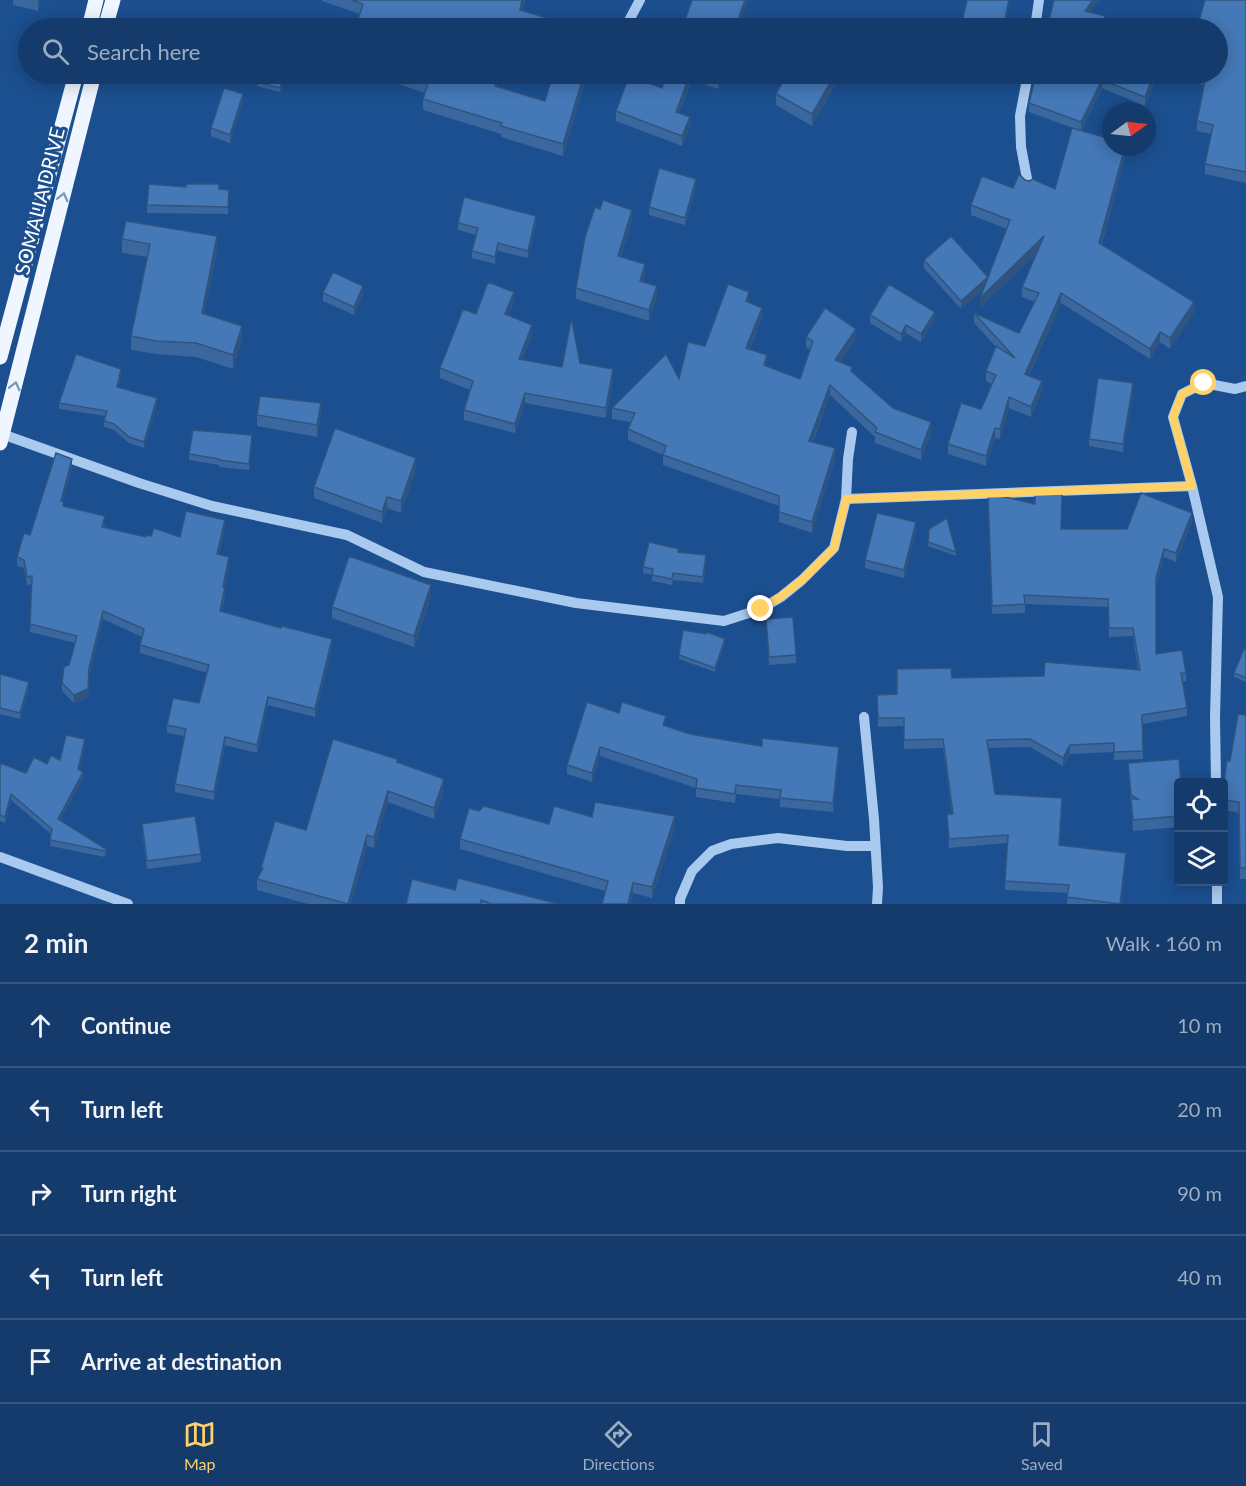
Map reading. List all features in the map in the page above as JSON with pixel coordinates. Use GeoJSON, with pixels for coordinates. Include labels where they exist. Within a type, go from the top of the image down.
{"type":"FeatureCollection","features":[{"type":"Feature","properties":{"kind":"main road"},"geometry":{"type":"LineString","coordinates":[[92,18],[96,0]]}},
{"type":"Feature","properties":{"kind":"main road"},"geometry":{"type":"LineString","coordinates":[[108,18],[113,0]]}},
{"type":"Feature","properties":{"kind":"main road","name":"SOMALIA DRIVE"},"geometry":{"type":"LineString","coordinates":[[0,357],[73,84]]}},
{"type":"Feature","properties":{"kind":"main road","name":"SOMALIA DRIVE"},"geometry":{"type":"LineString","coordinates":[[1,438],[4,416],[91,84]]}},
{"type":"Feature","properties":{"kind":"street"},"geometry":{"type":"LineString","coordinates":[[631,18],[640,0]]}},
{"type":"Feature","properties":{"kind":"street"},"geometry":{"type":"LineString","coordinates":[[1036,18],[1039,0]]}},
{"type":"Feature","properties":{"kind":"street"},"geometry":{"type":"LineString","coordinates":[[1026,84],[1020,116],[1021,147],[1028,184]]}},
{"type":"Feature","properties":{"kind":"street"},"geometry":{"type":"LineString","coordinates":[[1216,778],[1218,597],[1173,417],[1182,394],[1204,383],[1235,389],[1246,386]]}},
{"type":"Feature","properties":{"kind":"street"},"geometry":{"type":"LineString","coordinates":[[1,438],[212,506],[347,536],[424,572],[576,603],[724,621],[761,609],[780,597],[802,580],[834,548],[846,499],[852,432]]}},
{"type":"Feature","properties":{"kind":"street"},"geometry":{"type":"LineString","coordinates":[[846,499],[1192,486]]}},
{"type":"Feature","properties":{"kind":"street"},"geometry":{"type":"LineString","coordinates":[[864,717],[874,819],[877,904]]}},
{"type":"Feature","properties":{"kind":"street"},"geometry":{"type":"LineString","coordinates":[[680,904],[692,871],[712,851],[731,844],[778,838],[847,846],[875,846]]}},
{"type":"Feature","properties":{"kind":"street"},"geometry":{"type":"LineString","coordinates":[[0,857],[128,904]]}},
{"type":"Feature","properties":{"kind":"street"},"geometry":{"type":"LineString","coordinates":[[1217,886],[1217,904]]}},
{"type":"Feature","properties":{"kind":"building"},"geometry":{"type":"Polygon","coordinates":[[[351,0],[522,0],[520,10],[547,18],[358,18],[363,4],[351,0]]]}},
{"type":"Feature","properties":{"kind":"building"},"geometry":{"type":"Polygon","coordinates":[[[692,0],[745,0],[739,18],[686,18],[692,0]]]}},
{"type":"Feature","properties":{"kind":"building"},"geometry":{"type":"Polygon","coordinates":[[[967,0],[1009,0],[1005,18],[963,18],[967,0]]]}},
{"type":"Feature","properties":{"kind":"building"},"geometry":{"type":"Polygon","coordinates":[[[1054,0],[1093,0],[1085,11],[1105,16],[1104,18],[1050,18],[1054,0]]]}},
{"type":"Feature","properties":{"kind":"building"},"geometry":{"type":"Polygon","coordinates":[[[1205,0],[1246,0],[1246,172],[1205,164],[1213,125],[1197,121],[1204,84],[1228,84],[1228,18],[1200,18],[1205,0]]]}},
{"type":"Feature","properties":{"kind":"building"},"geometry":{"type":"Polygon","coordinates":[[[265,84],[281,84],[280,88],[265,84]]]}},
{"type":"Feature","properties":{"kind":"building"},"geometry":{"type":"Polygon","coordinates":[[[428,84],[496,84],[495,86],[545,101],[550,84],[581,84],[563,144],[501,126],[502,123],[423,99],[428,84]]]}},
{"type":"Feature","properties":{"kind":"building"},"geometry":{"type":"Polygon","coordinates":[[[626,84],[651,84],[662,88],[663,84],[686,84],[676,112],[690,117],[682,136],[616,111],[626,84]]]}},
{"type":"Feature","properties":{"kind":"building"},"geometry":{"type":"Polygon","coordinates":[[[782,84],[829,84],[812,114],[776,94],[782,84]]]}},
{"type":"Feature","properties":{"kind":"building"},"geometry":{"type":"Polygon","coordinates":[[[1034,84],[1100,84],[1081,122],[1029,103],[1034,84]]]}},
{"type":"Feature","properties":{"kind":"building"},"geometry":{"type":"Polygon","coordinates":[[[1112,84],[1150,84],[1145,97],[1112,84]]]}},
{"type":"Feature","properties":{"kind":"building"},"geometry":{"type":"Polygon","coordinates":[[[224,88],[243,94],[230,135],[211,128],[224,88]]]}},
{"type":"Feature","properties":{"kind":"building"},"geometry":{"type":"Polygon","coordinates":[[[1072,128],[1102,136],[1102,156],[1123,156],[1099,243],[1194,302],[1170,338],[1160,332],[1150,349],[1061,293],[1025,374],[1042,381],[1031,407],[1009,397],[1000,429],[995,428],[986,456],[948,444],[961,403],[981,409],[996,375],[986,371],[996,346],[1015,358],[974,313],[1019,333],[1039,293],[1022,287],[1044,236],[980,298],[1010,220],[971,205],[982,176],[1013,188],[1019,174],[1025,180],[1033,179],[1055,189],[1072,128]]]}},
{"type":"Feature","properties":{"kind":"building"},"geometry":{"type":"Polygon","coordinates":[[[659,168],[696,179],[685,218],[649,207],[659,168]]]}},
{"type":"Feature","properties":{"kind":"building"},"geometry":{"type":"Polygon","coordinates":[[[149,184],[186,187],[186,184],[219,184],[219,189],[229,190],[228,207],[147,205],[149,184]]]}},
{"type":"Feature","properties":{"kind":"building"},"geometry":{"type":"Polygon","coordinates":[[[464,197],[536,216],[528,251],[498,243],[495,257],[472,251],[478,228],[458,223],[464,197]]]}},
{"type":"Feature","properties":{"kind":"building"},"geometry":{"type":"Polygon","coordinates":[[[603,200],[632,210],[618,256],[645,264],[640,281],[657,286],[649,310],[576,288],[585,237],[595,207],[600,209],[603,200]]]}},
{"type":"Feature","properties":{"kind":"building"},"geometry":{"type":"Polygon","coordinates":[[[126,221],[217,236],[202,313],[242,326],[233,355],[196,343],[156,341],[131,336],[150,244],[122,239],[126,221]]]}},
{"type":"Feature","properties":{"kind":"building"},"geometry":{"type":"Polygon","coordinates":[[[951,236],[988,277],[961,301],[924,260],[951,236]]]}},
{"type":"Feature","properties":{"kind":"building"},"geometry":{"type":"Polygon","coordinates":[[[333,272],[363,286],[354,307],[323,293],[333,272]]]}},
{"type":"Feature","properties":{"kind":"building"},"geometry":{"type":"Polygon","coordinates":[[[488,282],[514,292],[505,314],[532,325],[519,359],[562,367],[572,321],[580,363],[613,369],[606,408],[525,393],[515,424],[464,410],[473,381],[440,368],[463,309],[476,314],[488,282]]]}},
{"type":"Feature","properties":{"kind":"building"},"geometry":{"type":"Polygon","coordinates":[[[728,284],[749,292],[746,301],[762,308],[746,348],[767,355],[764,365],[800,379],[813,341],[806,337],[825,308],[856,329],[835,360],[852,367],[851,371],[893,408],[931,422],[921,450],[875,432],[877,428],[830,385],[809,441],[835,448],[812,522],[779,512],[779,496],[663,455],[666,446],[628,429],[635,413],[612,408],[666,354],[679,379],[688,342],[705,346],[728,284]]]}},
{"type":"Feature","properties":{"kind":"building"},"geometry":{"type":"Polygon","coordinates":[[[889,284],[935,312],[921,334],[906,325],[901,334],[870,315],[889,284]]]}},
{"type":"Feature","properties":{"kind":"building"},"geometry":{"type":"Polygon","coordinates":[[[76,354],[121,369],[117,387],[157,398],[144,442],[129,437],[114,424],[104,421],[107,411],[59,403],[76,354]]]}},
{"type":"Feature","properties":{"kind":"building"},"geometry":{"type":"Polygon","coordinates":[[[1098,378],[1133,383],[1123,444],[1089,439],[1098,378]]]}},
{"type":"Feature","properties":{"kind":"building"},"geometry":{"type":"Polygon","coordinates":[[[260,396],[321,403],[317,425],[257,415],[260,396]]]}},
{"type":"Feature","properties":{"kind":"building"},"geometry":{"type":"Polygon","coordinates":[[[335,428],[416,458],[401,501],[387,497],[382,512],[314,487],[335,428]]]}},
{"type":"Feature","properties":{"kind":"building"},"geometry":{"type":"Polygon","coordinates":[[[193,430],[252,435],[249,464],[189,454],[193,430]]]}},
{"type":"Feature","properties":{"kind":"building"},"geometry":{"type":"Polygon","coordinates":[[[56,453],[72,459],[61,501],[64,502],[63,506],[105,516],[102,527],[146,537],[151,536],[154,528],[180,537],[186,511],[225,520],[217,554],[229,557],[220,611],[332,639],[315,709],[268,697],[257,745],[225,737],[214,792],[175,784],[186,729],[167,725],[173,698],[199,703],[209,665],[140,645],[144,629],[103,611],[89,668],[88,689],[74,695],[62,683],[64,667],[69,665],[77,636],[30,624],[32,576],[27,577],[24,560],[17,557],[24,533],[30,535],[56,453]]]}},
{"type":"Feature","properties":{"kind":"building"},"geometry":{"type":"Polygon","coordinates":[[[1054,490],[1062,494],[1061,529],[1127,529],[1141,493],[1192,513],[1176,553],[1164,549],[1156,578],[1156,654],[1182,650],[1186,673],[1181,673],[1187,708],[1142,715],[1143,751],[1114,752],[1114,743],[1070,745],[1063,758],[1030,739],[987,740],[995,794],[1062,798],[1059,845],[1126,853],[1120,904],[1067,897],[1069,885],[1005,881],[1008,835],[949,839],[947,814],[953,814],[943,739],[904,740],[904,718],[878,718],[877,695],[897,694],[897,669],[951,668],[952,678],[1044,676],[1045,662],[1140,670],[1133,628],[1109,628],[1108,599],[1024,595],[1025,604],[992,606],[988,493],[1035,504],[1035,491],[1054,490]]]}},
{"type":"Feature","properties":{"kind":"building"},"geometry":{"type":"Polygon","coordinates":[[[877,513],[916,522],[904,570],[865,560],[877,513]]]}},
{"type":"Feature","properties":{"kind":"building"},"geometry":{"type":"Polygon","coordinates":[[[947,518],[956,552],[928,542],[929,529],[947,518]]]}},
{"type":"Feature","properties":{"kind":"building"},"geometry":{"type":"Polygon","coordinates":[[[649,542],[679,549],[678,552],[706,555],[703,577],[673,573],[672,579],[652,575],[653,569],[643,567],[649,542]]]}},
{"type":"Feature","properties":{"kind":"building"},"geometry":{"type":"Polygon","coordinates":[[[349,556],[431,585],[414,636],[332,607],[349,556]]]}},
{"type":"Feature","properties":{"kind":"building"},"geometry":{"type":"Polygon","coordinates":[[[793,617],[796,655],[769,657],[766,619],[793,617]]]}},
{"type":"Feature","properties":{"kind":"building"},"geometry":{"type":"Polygon","coordinates":[[[683,630],[706,634],[707,632],[725,639],[715,668],[679,655],[683,630]]]}},
{"type":"Feature","properties":{"kind":"building"},"geometry":{"type":"Polygon","coordinates":[[[1244,649],[1246,650],[1246,678],[1234,673],[1244,649]]]}},
{"type":"Feature","properties":{"kind":"building"},"geometry":{"type":"Polygon","coordinates":[[[0,674],[29,682],[20,713],[0,708],[0,674]]]}},
{"type":"Feature","properties":{"kind":"building"},"geometry":{"type":"Polygon","coordinates":[[[587,702],[619,713],[622,702],[666,716],[663,725],[690,734],[762,746],[762,738],[839,747],[833,803],[780,798],[781,790],[736,785],[735,794],[696,788],[697,779],[600,747],[592,773],[567,765],[587,702]]]}},
{"type":"Feature","properties":{"kind":"building"},"geometry":{"type":"Polygon","coordinates":[[[1238,714],[1246,715],[1246,868],[1240,868],[1239,802],[1228,801],[1228,778],[1225,778],[1227,760],[1230,761],[1238,714]]]}},
{"type":"Feature","properties":{"kind":"building"},"geometry":{"type":"Polygon","coordinates":[[[66,735],[85,739],[78,769],[83,772],[58,819],[106,849],[105,851],[50,840],[52,829],[11,794],[5,817],[0,815],[0,763],[26,773],[34,757],[47,764],[51,755],[60,760],[66,735]]]}},
{"type":"Feature","properties":{"kind":"building"},"geometry":{"type":"Polygon","coordinates":[[[333,739],[397,759],[397,762],[444,779],[434,808],[388,791],[374,837],[367,835],[348,904],[257,879],[263,868],[261,868],[275,821],[306,830],[333,739]]]}},
{"type":"Feature","properties":{"kind":"building"},"geometry":{"type":"Polygon","coordinates":[[[1179,759],[1181,778],[1174,778],[1174,816],[1133,820],[1131,799],[1138,799],[1131,795],[1128,763],[1179,759]]]}},
{"type":"Feature","properties":{"kind":"building"},"geometry":{"type":"Polygon","coordinates":[[[595,802],[675,816],[652,887],[633,883],[628,904],[602,904],[608,881],[460,839],[469,808],[479,811],[484,806],[549,824],[554,806],[592,817],[595,802]]]}},
{"type":"Feature","properties":{"kind":"building"},"geometry":{"type":"Polygon","coordinates":[[[195,816],[201,854],[147,861],[142,824],[195,816]]]}},
{"type":"Feature","properties":{"kind":"building"},"geometry":{"type":"Polygon","coordinates":[[[458,878],[559,904],[492,904],[481,900],[480,904],[406,904],[412,879],[455,890],[458,878]]]}},
{"type":"Feature","properties":{"kind":"route"},"geometry":{"type":"LineString","coordinates":[[761,609],[802,580],[834,548],[846,499],[1192,486],[1173,417],[1182,394],[1204,383]]}}]}
